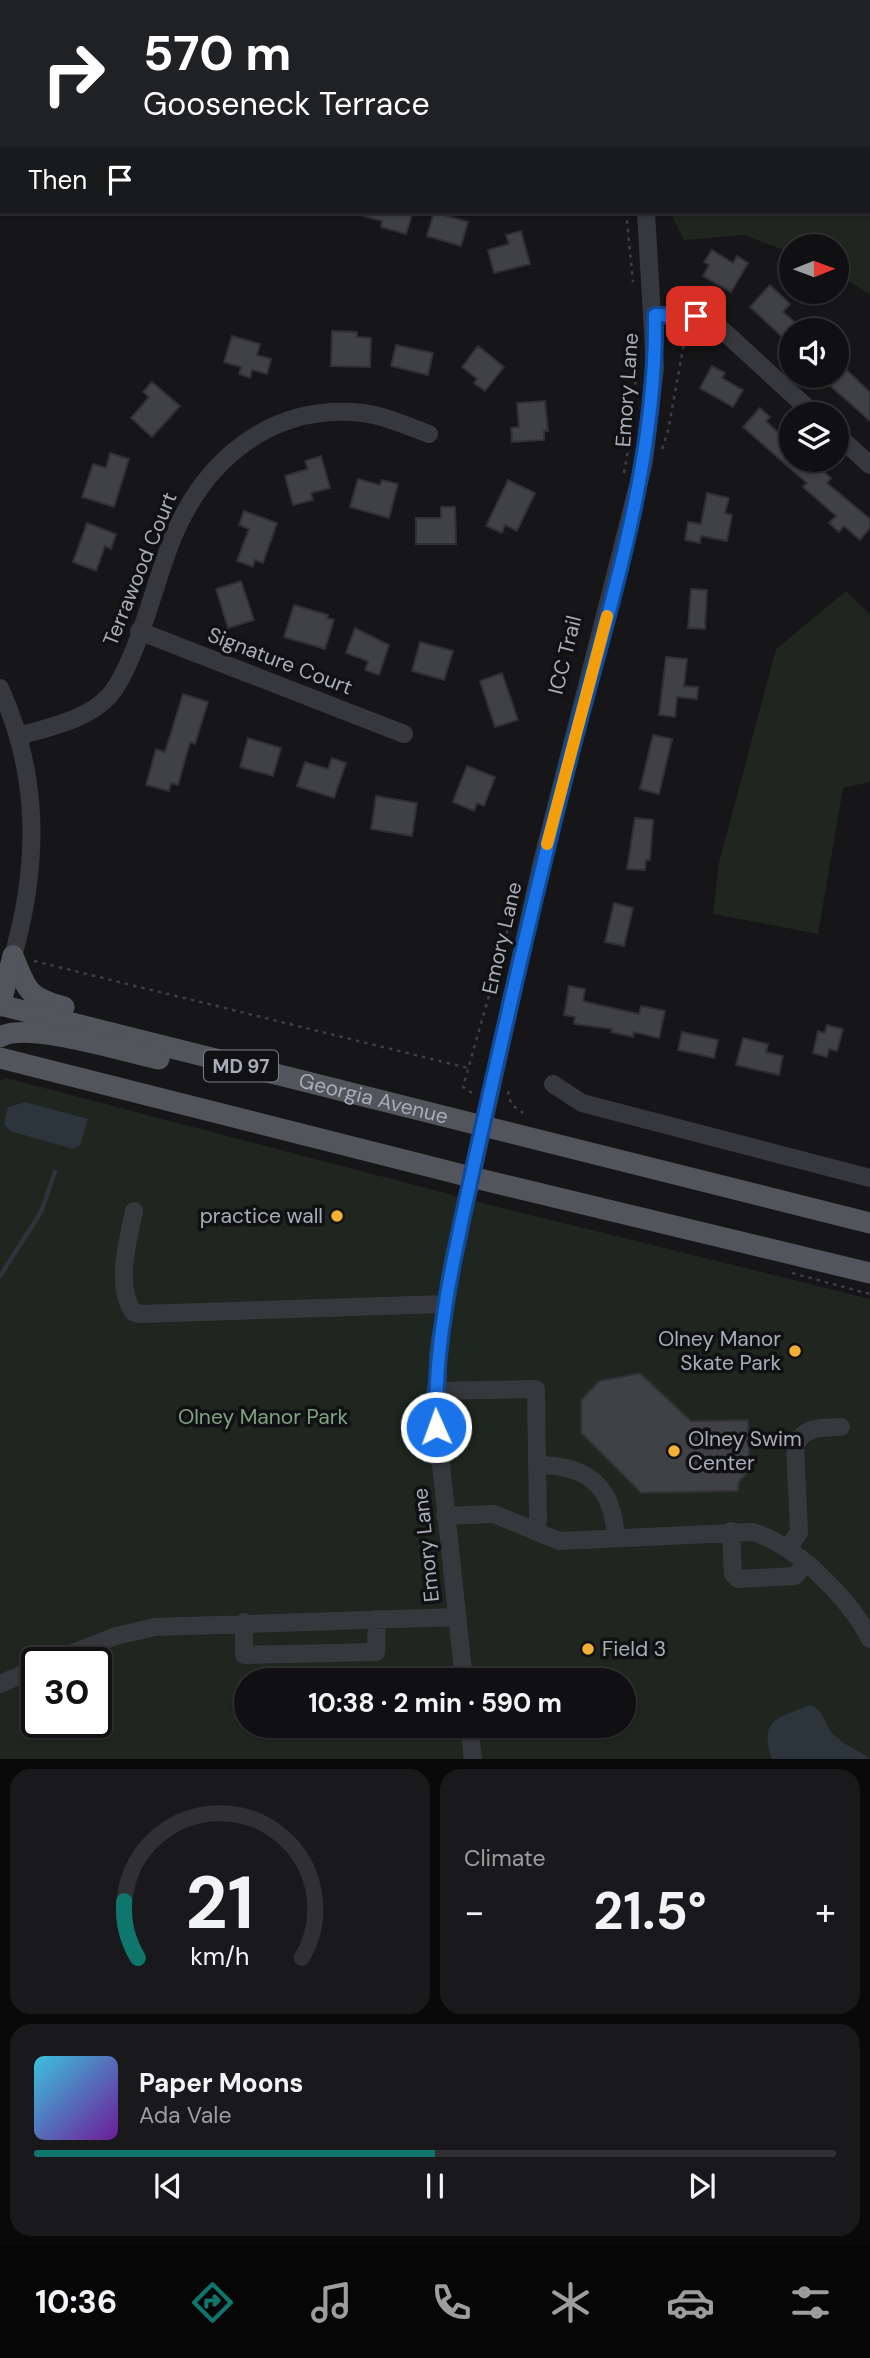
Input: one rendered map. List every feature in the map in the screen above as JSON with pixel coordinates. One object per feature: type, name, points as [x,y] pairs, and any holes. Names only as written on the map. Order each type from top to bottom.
[{"type":"main road","points":[[0,1005],[13,960]]},
{"type":"main road","points":[[13,960],[24,985],[35,998],[74,1009],[130,1038]]},
{"type":"main road","name":"Georgia Avenue","points":[[0,1005],[870,1223]]},
{"type":"main road","points":[[0,1037],[12,1031],[37,1032],[182,1064],[205,1056]]},
{"type":"main road","name":"MD 97","points":[[0,1058],[471,1177],[870,1273]]},
{"type":"street","name":"Emory Lane","points":[[463,1668],[445,1516],[435,1391],[444,1304],[541,866],[644,462],[655,368],[655,315],[646,214]]},
{"type":"street","points":[[655,315],[696,316],[719,327],[801,402]]},
{"type":"street","name":"Terrawood Court","points":[[19,736],[72,719],[93,709],[108,697],[117,684],[173,537],[192,498],[209,473],[242,443],[290,420],[337,412],[391,420],[429,434]]},
{"type":"street","points":[[849,446],[870,465]]},
{"type":"street","name":"Signature Court","points":[[139,631],[404,734]]},
{"type":"street","points":[[0,688],[19,736],[32,806],[33,842],[23,921],[13,960]]},
{"type":"street","points":[[553,1084],[582,1104],[870,1177]]},
{"type":"street","points":[[134,1211],[124,1258],[128,1302],[133,1312],[444,1304]]},
{"type":"street","points":[[435,1391],[536,1389],[538,1520],[534,1531]]},
{"type":"street","points":[[788,1549],[800,1532],[795,1446],[799,1437],[807,1431],[841,1427]]},
{"type":"street","points":[[537,1465],[571,1467],[605,1494],[613,1508],[616,1538]]},
{"type":"street","points":[[445,1516],[494,1514],[559,1541],[730,1531],[769,1537],[788,1549],[838,1594],[870,1639]]},
{"type":"street","points":[[730,1531],[733,1574],[738,1579],[795,1576],[805,1564]]},
{"type":"street","points":[[90,1647],[136,1630],[244,1622],[457,1617]]},
{"type":"street","points":[[244,1622],[244,1654],[376,1652],[377,1619]]},
{"type":"street","points":[[0,1684],[21,1675]]},
{"type":"street","points":[[470,1738],[472,1759]]},
{"type":"path","points":[[626,214],[634,289]]},
{"type":"path","points":[[635,397],[637,339]]},
{"type":"path","points":[[624,474],[631,434]]},
{"type":"path","points":[[472,1093],[463,1087],[520,887]]},
{"type":"path","points":[[13,960],[468,1068]]},
{"type":"path","points":[[510,1100],[523,1113]]},
{"type":"green space","points":[[671,214],[870,214],[870,295],[849,281],[849,234],[779,234],[779,248],[745,235],[684,240]]},
{"type":"green space","points":[[846,591],[870,615],[870,782],[843,788],[818,934],[713,914],[719,863],[776,649]]},
{"type":"green space","name":"Olney Manor Park","points":[[6,1078],[491,1205],[870,1299],[870,1759],[0,1759],[0,1081]]},
{"type":"shaded area","points":[[25,1102],[88,1119],[80,1145],[73,1149],[10,1131],[4,1124],[8,1107]]},
{"type":"shaded area","points":[[810,1705],[820,1712],[834,1735],[870,1759],[772,1759],[768,1746],[769,1728],[780,1718]]},
{"type":"building","points":[[412,214],[406,234],[381,227],[382,221],[360,215]]},
{"type":"building","points":[[433,214],[468,222],[461,246],[427,236]]},
{"type":"building","points":[[521,231],[530,264],[494,273],[488,250],[509,244],[506,235]]},
{"type":"building","points":[[712,250],[733,263],[737,256],[748,263],[731,292],[703,276],[709,265],[704,262]]},
{"type":"building","points":[[770,285],[779,294],[779,304],[790,304],[783,312],[790,318],[779,318],[779,334],[750,307]]},
{"type":"building","points":[[332,331],[357,332],[357,337],[371,338],[370,367],[331,366]]},
{"type":"building","points":[[232,336],[260,344],[257,355],[271,359],[267,374],[252,370],[250,378],[239,374],[241,367],[224,362]]},
{"type":"building","points":[[396,345],[433,353],[428,375],[391,366]]},
{"type":"building","points":[[478,346],[504,367],[485,391],[474,383],[477,379],[462,367]]},
{"type":"building","points":[[712,366],[725,373],[722,378],[743,390],[733,407],[700,388]]},
{"type":"building","points":[[849,372],[870,392],[870,421],[833,388],[849,388]]},
{"type":"building","points":[[152,382],[180,406],[152,437],[131,418],[149,397],[143,392]]},
{"type":"building","points":[[545,401],[548,431],[544,431],[544,440],[512,442],[511,428],[519,427],[517,403]]},
{"type":"building","points":[[760,408],[770,417],[766,421],[779,433],[779,458],[743,427]]},
{"type":"building","points":[[110,453],[129,459],[114,507],[82,497],[93,464],[106,468]]},
{"type":"building","points":[[321,456],[330,488],[311,493],[313,500],[293,505],[285,476],[308,469],[305,461]]},
{"type":"building","points":[[794,472],[825,472],[831,478],[827,483],[870,519],[870,528],[860,540],[844,526],[839,532],[829,523],[836,516],[803,487],[807,483]]},
{"type":"building","points":[[358,479],[380,485],[382,480],[398,484],[389,518],[350,507]]},
{"type":"building","points":[[508,480],[535,493],[517,531],[505,525],[502,533],[486,526]]},
{"type":"building","points":[[707,493],[729,498],[725,513],[732,515],[727,541],[701,536],[700,543],[685,540],[688,522],[701,524]]},
{"type":"building","points":[[441,507],[455,507],[456,544],[416,544],[416,518],[441,518]]},
{"type":"building","points":[[244,511],[277,523],[263,563],[255,560],[253,567],[237,561],[249,529],[239,525]]},
{"type":"building","points":[[87,523],[116,534],[111,549],[105,546],[96,571],[73,562]]},
{"type":"building","points":[[241,581],[254,620],[228,628],[216,589]]},
{"type":"building","points":[[691,589],[707,590],[705,629],[688,628]]},
{"type":"building","points":[[294,605],[328,615],[327,618],[334,620],[325,649],[284,637]]},
{"type":"building","points":[[355,628],[389,645],[379,675],[365,670],[368,661],[346,653]]},
{"type":"building","points":[[420,642],[453,651],[444,680],[412,671]]},
{"type":"building","points":[[666,657],[687,659],[684,686],[698,687],[697,699],[677,697],[675,717],[659,715]]},
{"type":"building","points":[[502,673],[518,720],[495,727],[480,681]]},
{"type":"building","points":[[183,694],[208,702],[195,744],[190,742],[178,785],[171,783],[169,791],[146,785],[156,749],[165,752]]},
{"type":"building","points":[[653,735],[672,739],[659,794],[640,789]]},
{"type":"building","points":[[248,738],[281,748],[273,776],[240,767]]},
{"type":"building","points":[[332,758],[346,763],[334,798],[297,786],[305,762],[328,769]]},
{"type":"building","points":[[467,766],[495,777],[484,806],[477,803],[474,811],[453,802]]},
{"type":"building","points":[[376,796],[417,803],[412,836],[371,829]]},
{"type":"building","points":[[635,818],[653,820],[650,860],[646,860],[645,870],[627,869]]},
{"type":"building","points":[[614,903],[633,908],[624,946],[605,942]]},
{"type":"building","points":[[569,986],[585,989],[583,1001],[639,1014],[641,1006],[665,1011],[659,1038],[634,1032],[633,1037],[611,1032],[612,1029],[574,1024],[575,1017],[564,1015]]},
{"type":"building","points":[[827,1025],[843,1029],[837,1051],[829,1049],[827,1057],[813,1053],[818,1031],[825,1033]]},
{"type":"building","points":[[682,1032],[718,1040],[714,1058],[678,1050]]},
{"type":"building","points":[[743,1038],[768,1044],[766,1052],[783,1056],[779,1075],[736,1065]]},
{"type":"building","name":"Olney Swim Center","points":[[640,1373],[691,1421],[748,1420],[750,1470],[739,1482],[738,1491],[641,1493],[581,1433],[581,1400],[599,1381]]},
{"type":"waterway","points":[[0,1276],[41,1212],[55,1172]]},
{"type":"slow traffic","points":[[547,844],[607,616]]},
{"type":"place","name":"practice wall","points":[[337,1216]]},
{"type":"place","name":"Olney Manor Skate Park","points":[[795,1351]]},
{"type":"place","name":"Olney Swim Center","points":[[674,1451]]},
{"type":"place","name":"Field 3","points":[[588,1649]]},
{"type":"route","points":[[436,1427],[438,1353],[452,1266],[541,866],[606,620],[644,462],[652,414],[655,315],[696,316]]}]
